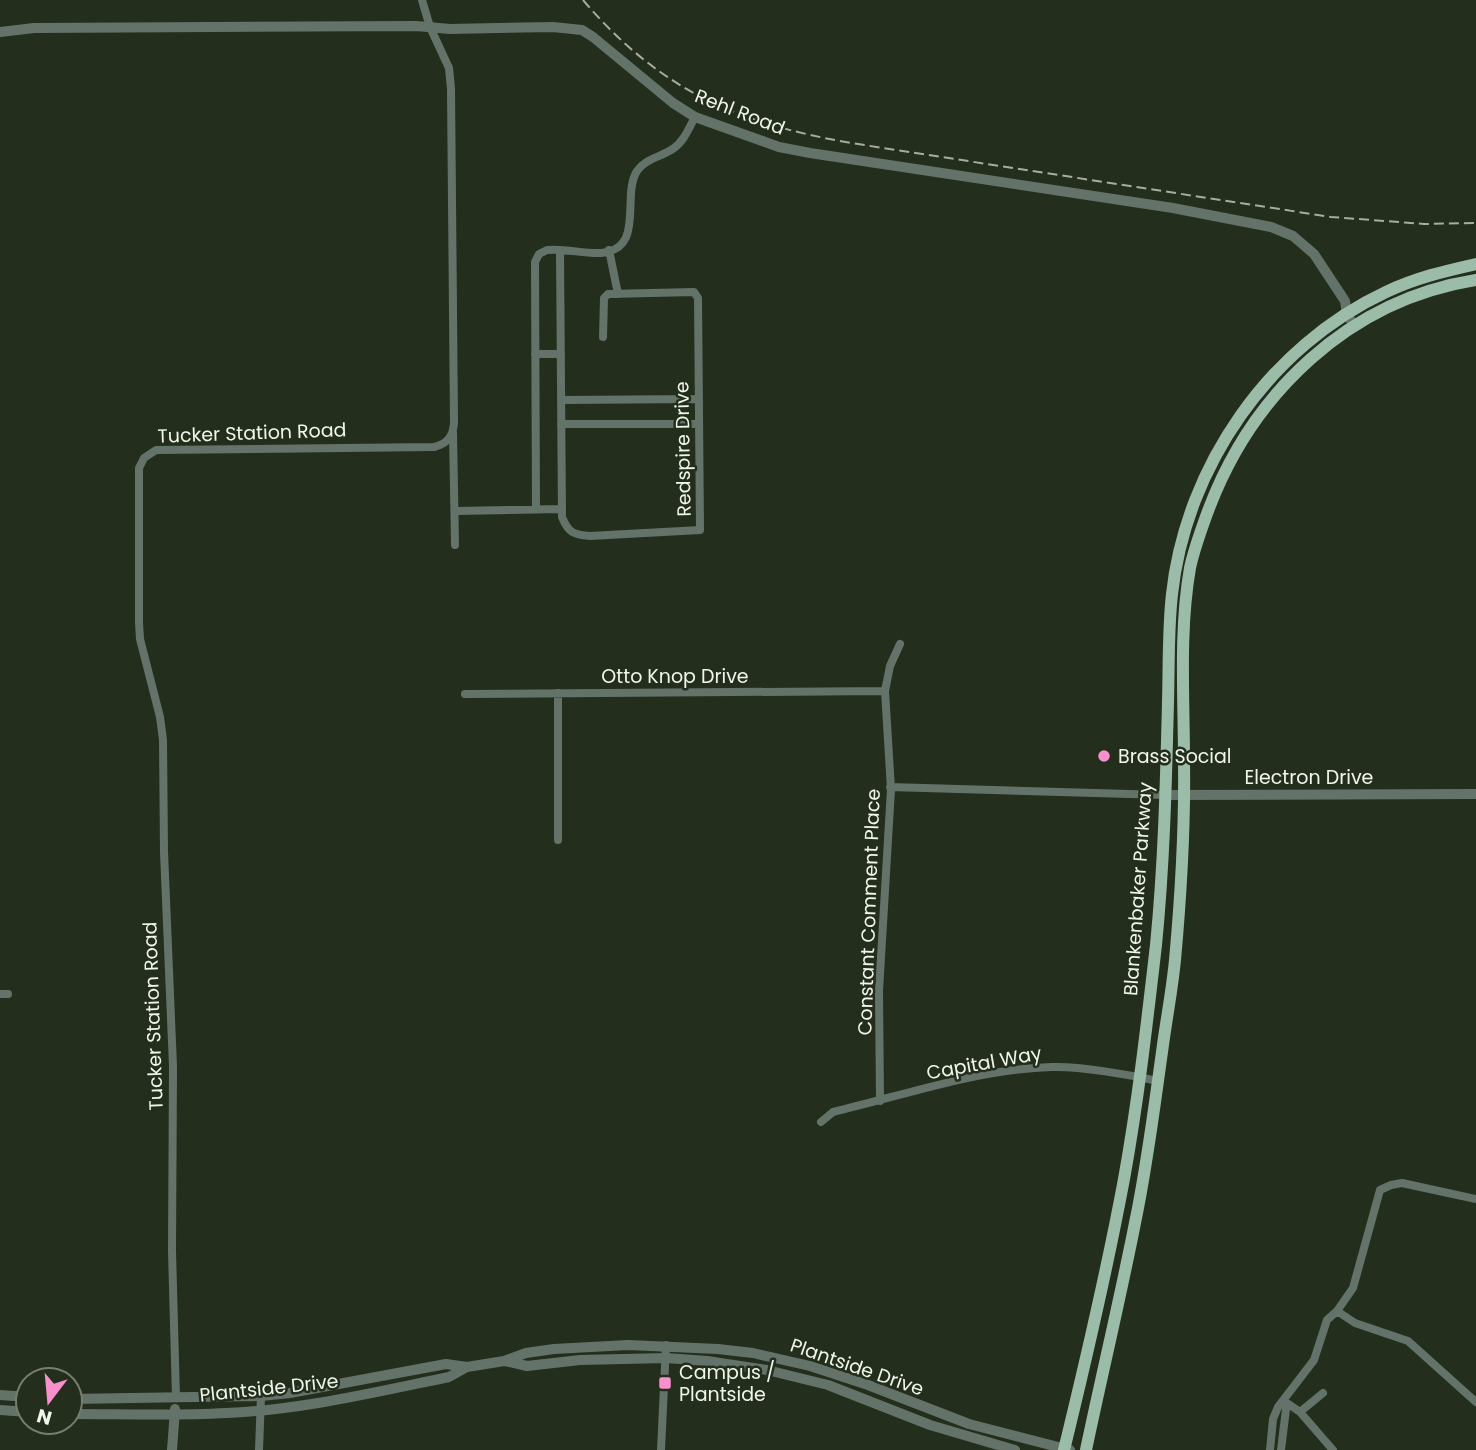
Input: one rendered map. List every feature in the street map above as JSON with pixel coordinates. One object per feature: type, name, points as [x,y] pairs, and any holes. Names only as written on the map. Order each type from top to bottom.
[{"type":"main road","name":"Blankenbaker Parkway","points":[[1066,1450],[1119,1204],[1140,1077],[1156,940],[1165,795],[1172,592],[1187,522],[1206,475],[1244,410],[1288,359],[1347,314],[1385,292],[1476,264]]},
{"type":"main road","name":"Blankenbaker Parkway","points":[[1086,1450],[1135,1223],[1175,961],[1185,795],[1185,612],[1191,564],[1203,526],[1226,468],[1259,414],[1300,367],[1354,326],[1402,300],[1430,290],[1476,280]]},
{"type":"street","points":[[422,0],[430,27],[449,68],[451,89],[455,545]]},
{"type":"street","name":"Rehl Road","points":[[0,32],[60,27],[553,27],[582,30],[673,103],[695,117],[779,146],[1271,226],[1293,236],[1314,254],[1345,301],[1347,314],[1354,326]]},
{"type":"street","points":[[536,509],[535,262],[539,254],[547,250],[603,253],[621,243],[628,234],[635,175],[647,162],[675,148],[695,117]]},
{"type":"street","points":[[455,511],[562,509],[560,250]]},
{"type":"street","points":[[603,337],[604,298],[608,294],[618,294],[609,250]]},
{"type":"street","name":"Redspire Drive","points":[[562,509],[562,517],[568,531],[576,535],[700,530],[698,298],[694,292],[618,294]]},
{"type":"street","points":[[534,354],[561,354]]},
{"type":"street","points":[[561,400],[698,399]]},
{"type":"street","points":[[561,424],[699,424]]},
{"type":"street","name":"Tucker Station Road","points":[[172,1450],[176,1398],[172,1251],[173,1066],[164,852],[163,751],[160,717],[143,653],[139,623],[139,468],[144,458],[156,450],[434,447],[446,442],[453,428]]},
{"type":"street","name":"Constant Comment Place","points":[[880,1101],[879,991],[890,787],[885,691],[887,673],[900,644]]},
{"type":"street","name":"Otto Knop Drive","points":[[465,694],[885,691]]},
{"type":"street","points":[[558,693],[558,839]]},
{"type":"street","name":"Electron Drive","points":[[890,787],[1165,795],[1476,794]]},
{"type":"street","name":"Capital Way","points":[[821,1122],[833,1112],[976,1077],[1035,1068],[1058,1067],[1158,1081]]},
{"type":"street","points":[[1270,1450],[1273,1419],[1278,1407],[1314,1360],[1327,1320],[1353,1288],[1380,1190],[1402,1183],[1476,1199]]},
{"type":"street","points":[[1337,1311],[1355,1323],[1408,1341],[1476,1402]]},
{"type":"street","points":[[662,1450],[666,1345]]},
{"type":"street","name":"Plantside Drive","points":[[84,1399],[261,1396],[446,1364],[467,1367],[554,1349],[666,1345],[718,1349],[776,1358],[836,1374],[969,1424],[1066,1450]]},
{"type":"street","name":"Plantside Drive","points":[[504,1361],[527,1366],[580,1360],[666,1358],[728,1364],[828,1385],[954,1433],[1015,1450]]},
{"type":"street","name":"Plantside Drive","points":[[84,1414],[175,1414],[317,1404],[449,1377],[467,1367]]},
{"type":"street","points":[[369,1378],[372,1392]]},
{"type":"street","points":[[1300,1412],[1323,1393]]},
{"type":"street","points":[[259,1450],[261,1396]]},
{"type":"street","points":[[889,1409],[894,1396]]},
{"type":"street","points":[[1284,1401],[1300,1412],[1333,1450]]},
{"type":"street","points":[[1281,1450],[1286,1409],[1284,1401]]},
{"type":"railway","points":[[583,0],[641,58],[671,80],[736,113],[810,135],[1331,217],[1424,224],[1476,223]]},
{"type":"place","name":"Brass Social","points":[[1104,756]]},
{"type":"place","name":"Campus / Plantside","points":[[665,1383]]}]
